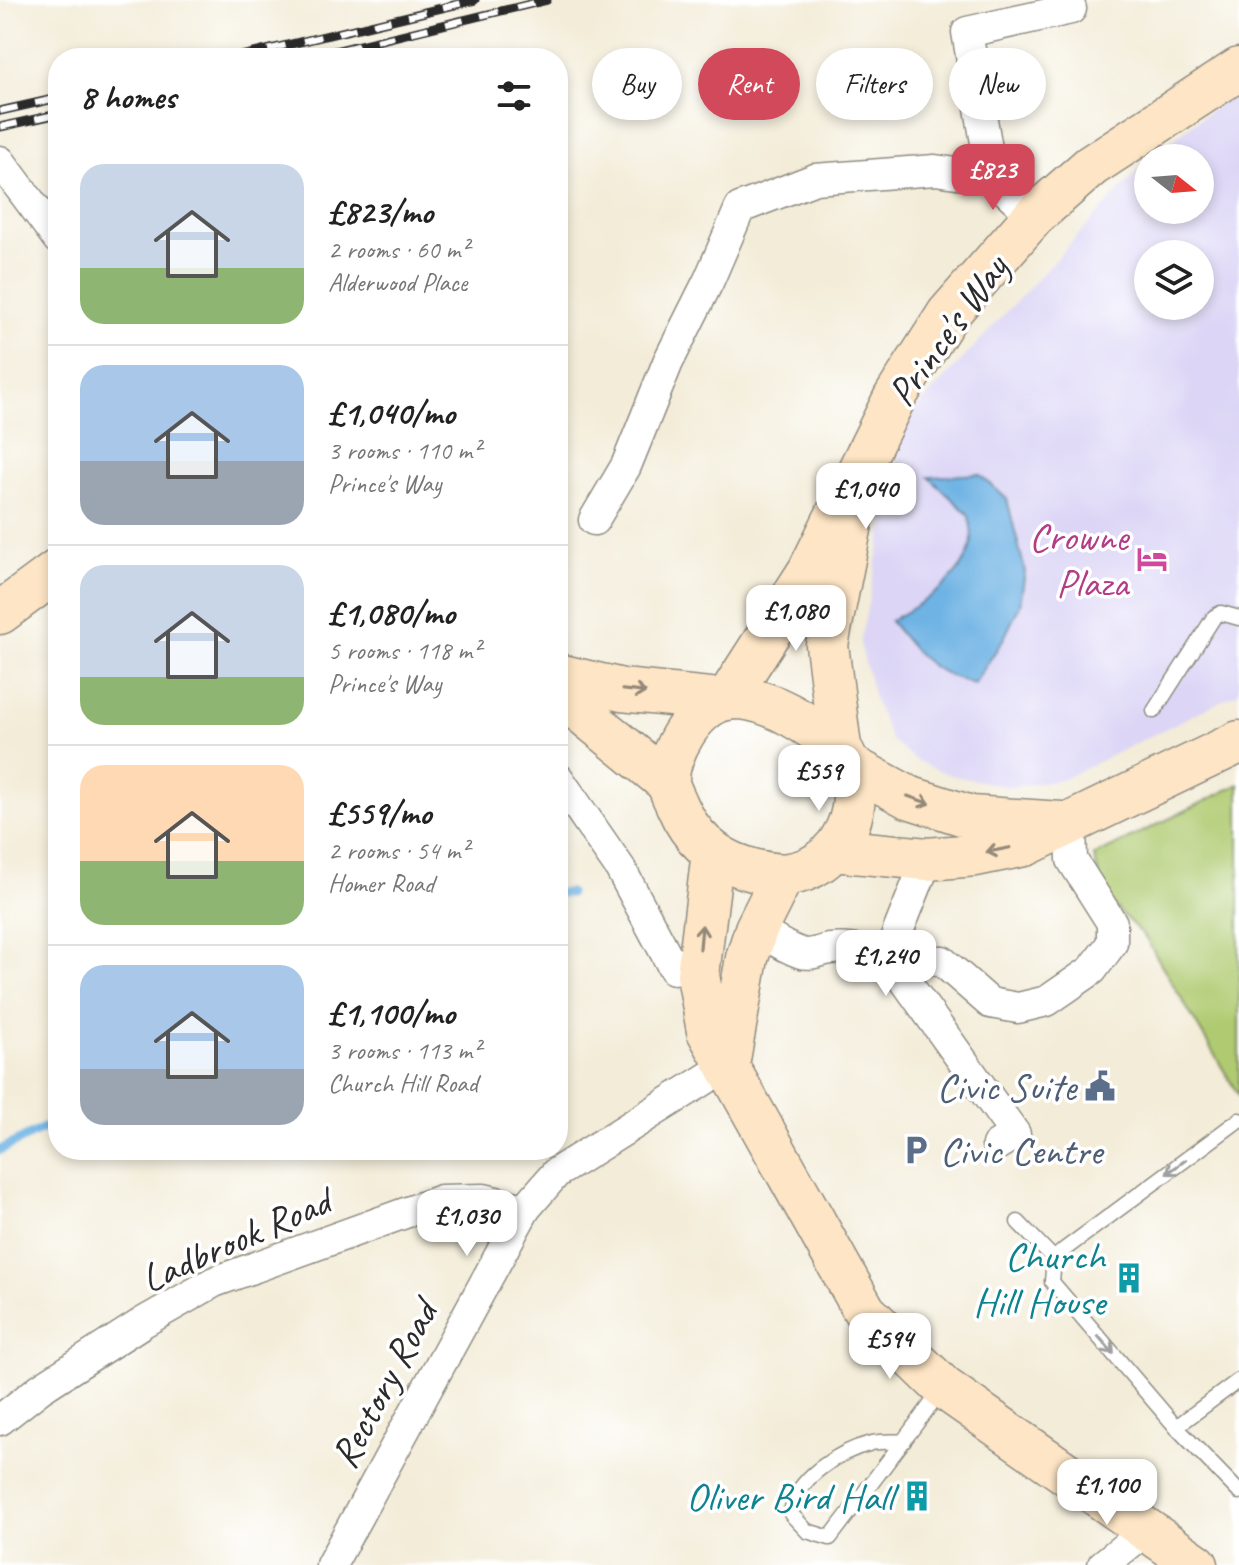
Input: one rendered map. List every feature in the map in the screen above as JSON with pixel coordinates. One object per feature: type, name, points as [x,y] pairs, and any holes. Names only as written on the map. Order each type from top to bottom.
[{"type":"street","points":[[992,178],[967,32],[1071,9]]},
{"type":"street","name":"Prince's Way","points":[[723,700],[809,571],[895,397],[948,314],[1034,216],[1091,166],[1239,69]]},
{"type":"street","points":[[0,161],[48,226]]},
{"type":"street","points":[[594,520],[626,466],[668,362],[709,280],[740,208],[815,179],[935,170],[992,178],[1034,216]]},
{"type":"street","name":"Prince's Way","points":[[844,756],[827,645],[864,461]]},
{"type":"street","points":[[0,613],[48,577]]},
{"type":"street","points":[[568,677],[622,690],[752,700],[774,707],[812,727],[844,756],[908,797],[971,817],[1071,824]]},
{"type":"street","points":[[668,783],[678,741],[701,713],[723,700]]},
{"type":"street","points":[[568,701],[668,783],[684,821],[713,852],[746,868],[783,875],[802,871],[833,850],[850,827],[855,804],[844,756]]},
{"type":"street","points":[[833,850],[927,859],[976,855],[1025,845],[1239,742]]},
{"type":"street","points":[[568,793],[620,868],[674,969]]},
{"type":"street","points":[[896,968],[915,960],[942,961],[990,1003],[1018,1008],[1047,1001],[1092,970],[1112,943],[1112,923],[1072,860],[1071,824]]},
{"type":"street","points":[[713,852],[698,975],[708,1031],[865,1312],[944,1388],[1197,1565]]},
{"type":"street","points":[[896,968],[897,934],[927,859]]},
{"type":"street","points":[[728,1065],[747,958],[756,929],[783,875]]},
{"type":"street","points":[[756,929],[801,953],[853,948],[875,955],[896,968],[1015,1134],[997,1145]]},
{"type":"street","name":"Rectory Road","points":[[331,1565],[525,1209],[556,1173],[728,1065]]},
{"type":"street","name":"Ladbrook Road","points":[[0,1420],[41,1388],[214,1282],[441,1200],[484,1199],[525,1209]]},
{"type":"street","points":[[1103,1565],[1145,1531]]},
{"type":"lane","points":[[1154,711],[1214,617],[1221,613],[1239,618]]},
{"type":"lane","points":[[1239,1120],[1054,1259],[1052,1282],[1176,1427],[1239,1492]]},
{"type":"lane","points":[[1018,1222],[1054,1259]]},
{"type":"lane","points":[[1176,1427],[1239,1380]]},
{"type":"lane","points":[[904,1441],[873,1443],[847,1453],[808,1478],[792,1501],[791,1514],[807,1531],[830,1538],[904,1441],[944,1388]]},
{"type":"shaded area","points":[[1239,89],[1239,692],[1062,780],[1009,787],[950,775],[917,761],[891,740],[875,702],[860,643],[906,420],[1134,175],[1134,224],[1214,224],[1214,144],[1167,144]]},
{"type":"green space","points":[[1239,784],[1239,1096],[1145,937],[1104,896],[1094,856]]},
{"type":"water","points":[[979,474],[1007,499],[1025,571],[1020,605],[1004,638],[974,684],[935,668],[890,621],[927,599],[949,581],[971,546],[969,515],[929,477]]},
{"type":"waterway","points":[[0,1150],[48,1126]]},
{"type":"railway","points":[[275,48],[475,0]]},
{"type":"railway","points":[[348,48],[547,0]]},
{"type":"railway","points":[[0,111],[48,100]]},
{"type":"railway","points":[[0,127],[48,116]]},
{"type":"place","name":"Crowne Plaza","points":[[1152,559]]},
{"type":"place","name":"Civic Suite","points":[[1100,1086]]},
{"type":"place","name":"Civic Centre","points":[[916,1150]]},
{"type":"place","name":"Church Hill House","points":[[1129,1278]]},
{"type":"place","name":"Oliver Bird Hall","points":[[917,1496]]}]
